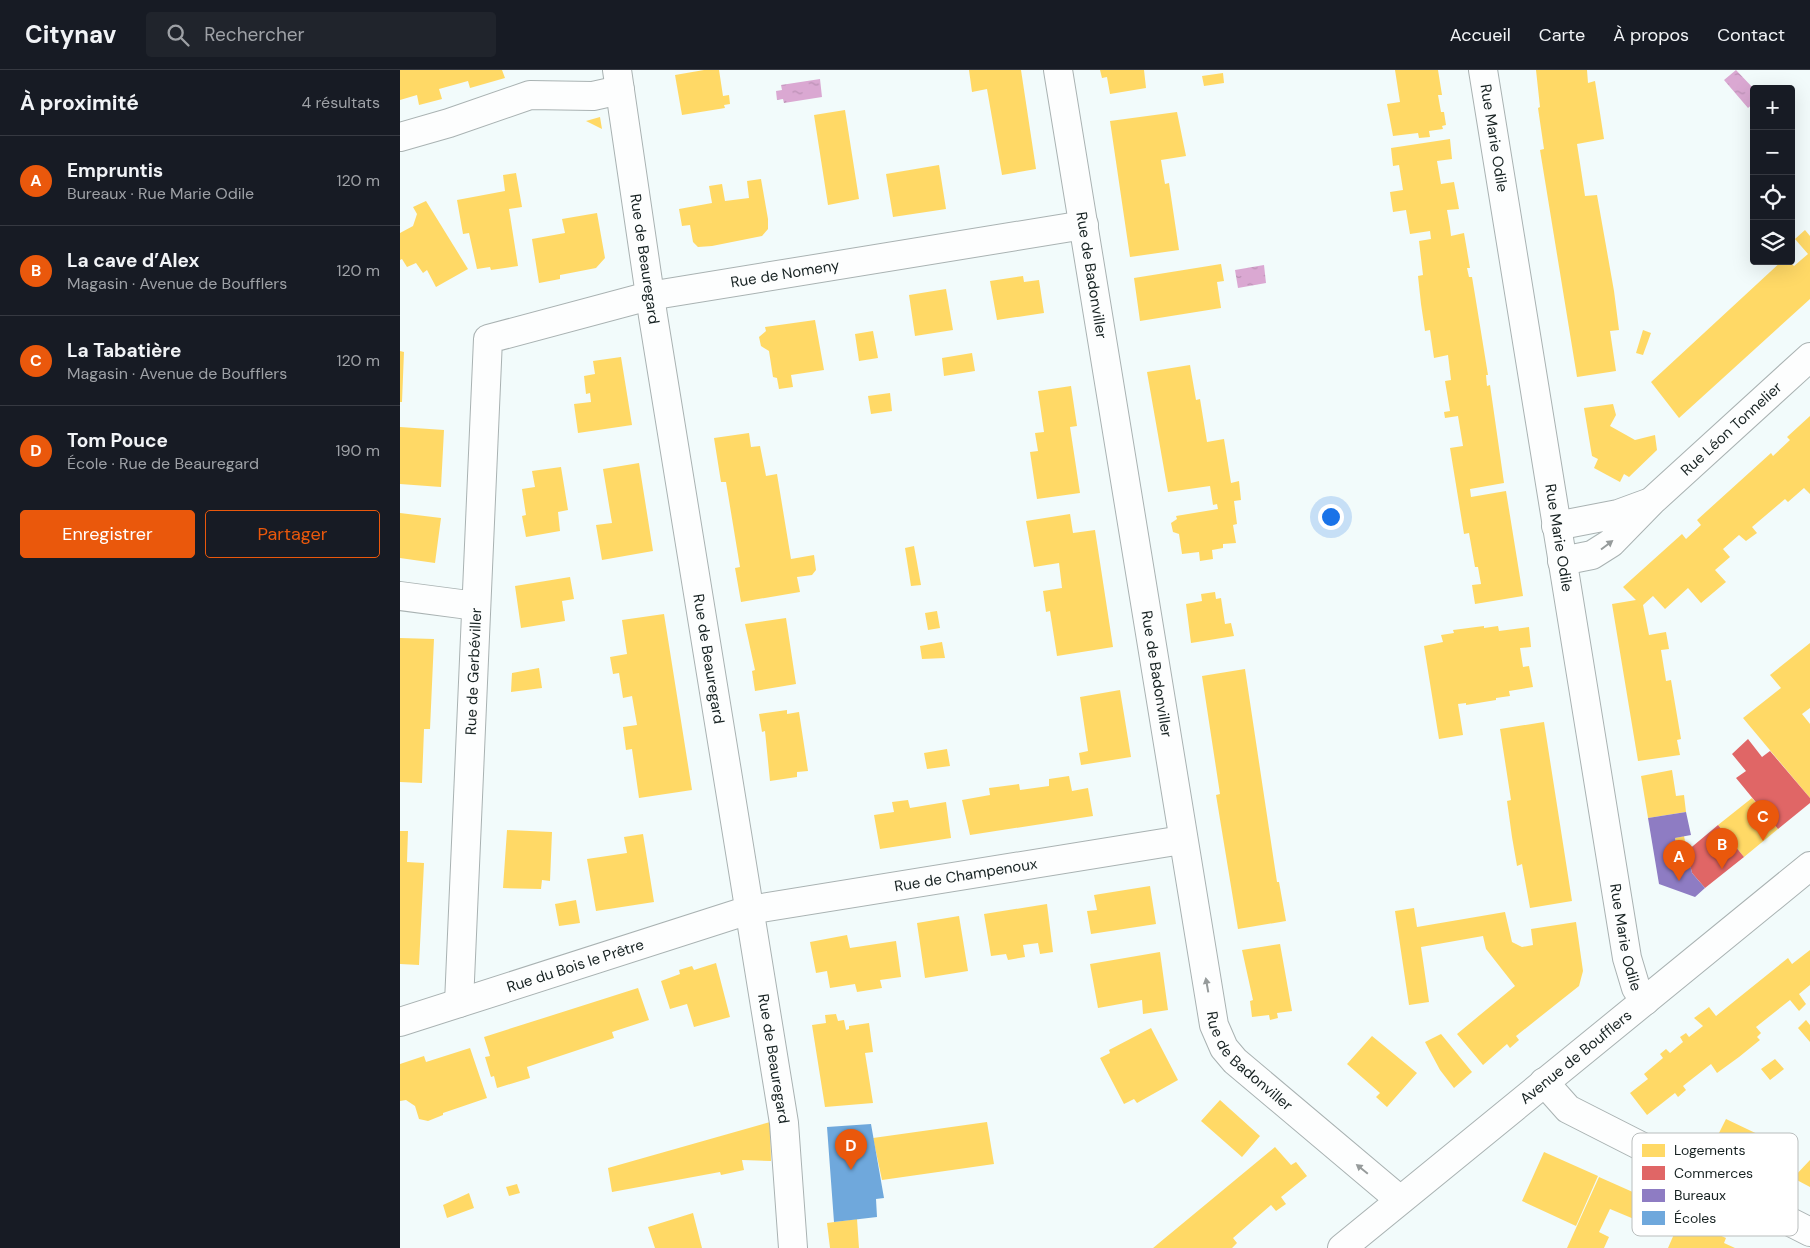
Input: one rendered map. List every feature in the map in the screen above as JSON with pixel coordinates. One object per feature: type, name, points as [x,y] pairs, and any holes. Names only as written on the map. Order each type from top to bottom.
[{"type":"street","name":"Rue de Badonviller","points":[[1058,70],[1182,840],[1214,1025],[1224,1048],[1261,1084],[1400,1200]]},
{"type":"street","name":"Rue Marie Odile","points":[[1482,70],[1627,958],[1636,988],[1645,1001]]},
{"type":"street","points":[[400,137],[449,124],[530,95],[593,96],[619,80]]},
{"type":"street","name":"Rue de Beauregard","points":[[619,80],[649,296],[784,1123],[793,1248]]},
{"type":"street","name":"Rue de Nomeny","points":[[488,338],[649,296],[1084,225]]},
{"type":"street","name":"Rue de Gerbéviller","points":[[459,1003],[488,338]]},
{"type":"street","name":"Rue Léon Tonnelier","points":[[1562,561],[1592,555],[1602,550],[1628,528],[1652,501],[1810,357]]},
{"type":"street","name":"Rue Léon Tonnelier","points":[[1556,526],[1618,514],[1652,501]]},
{"type":"street","points":[[400,596],[476,606]]},
{"type":"street","name":"Rue de Champenoux","points":[[749,910],[1182,840]]},
{"type":"street","name":"Avenue de Boufflers","points":[[1342,1248],[1544,1082],[1807,874]]},
{"type":"street","name":"Rue du Bois le Prêtre","points":[[400,1022],[749,910]]},
{"type":"street","points":[[1544,1082],[1568,1109],[1632,1142]]},
{"type":"street","points":[[1798,1226],[1810,1232]]},
{"type":"water","points":[[1736,70],[1750,85],[1750,106],[1748,108],[1724,80]]},
{"type":"water","points":[[820,79],[822,97],[784,103],[783,99],[777,100],[776,91],[782,90],[781,85]]},
{"type":"water","points":[[1264,265],[1266,283],[1238,288],[1235,270]]},
{"type":"building: Logements","points":[[400,70],[502,70],[505,78],[470,88],[468,81],[439,89],[442,99],[419,105],[417,95],[400,100]]},
{"type":"building: Logements","points":[[704,70],[719,70],[723,96],[729,95],[730,104],[724,105],[725,108],[682,115],[675,75]]},
{"type":"building: Logements","points":[[969,70],[1021,70],[1036,169],[1002,175],[987,89],[972,92]]},
{"type":"building: Logements","points":[[1100,70],[1144,70],[1146,88],[1110,94],[1107,77],[1102,78]]},
{"type":"building: Logements","points":[[1395,70],[1438,70],[1442,95],[1438,95],[1446,125],[1442,126],[1443,129],[1429,131],[1430,137],[1419,138],[1418,133],[1393,136],[1387,104],[1400,102]]},
{"type":"building: Logements","points":[[1536,70],[1587,70],[1588,83],[1595,81],[1604,139],[1577,144],[1585,196],[1597,195],[1614,291],[1619,330],[1610,331],[1616,371],[1577,377],[1540,150],[1544,149],[1538,108],[1540,107]]},
{"type":"building: Logements","points":[[1223,73],[1224,83],[1204,86],[1202,76]]},
{"type":"building: Logements","points":[[845,110],[859,199],[828,205],[814,115]]},
{"type":"building: Logements","points":[[1177,112],[1186,156],[1161,160],[1165,184],[1169,183],[1179,250],[1130,257],[1110,121]]},
{"type":"building: Logements","points":[[600,117],[602,129],[586,121]]},
{"type":"building: Logements","points":[[1450,139],[1452,159],[1437,161],[1441,184],[1454,182],[1459,209],[1447,210],[1451,236],[1464,233],[1470,268],[1467,268],[1469,277],[1472,277],[1488,375],[1486,375],[1487,386],[1490,385],[1504,483],[1470,489],[1471,497],[1506,491],[1523,596],[1475,604],[1472,585],[1481,584],[1478,567],[1475,567],[1469,533],[1464,534],[1450,448],[1463,446],[1458,416],[1445,418],[1444,412],[1450,411],[1445,381],[1451,380],[1448,355],[1434,358],[1430,330],[1425,331],[1421,304],[1418,276],[1423,275],[1419,241],[1431,239],[1430,231],[1410,234],[1406,210],[1393,212],[1390,192],[1403,190],[1399,165],[1393,166],[1391,148]]},
{"type":"building: Logements","points":[[939,165],[946,209],[893,217],[886,174]]},
{"type":"building: Logements","points":[[516,173],[522,207],[509,209],[518,266],[491,270],[490,267],[477,269],[469,233],[463,234],[457,200],[505,191],[503,175]]},
{"type":"building: Logements","points":[[761,179],[768,219],[768,229],[762,236],[712,246],[698,247],[693,242],[690,225],[682,226],[679,209],[712,203],[709,186],[722,184],[725,201],[749,198],[747,181]]},
{"type":"building: Logements","points":[[426,201],[468,269],[436,287],[427,270],[423,273],[416,263],[407,267],[402,259],[400,260],[400,233],[413,226],[417,214],[413,207]]},
{"type":"building: Logements","points":[[597,213],[605,258],[596,268],[560,275],[560,279],[539,283],[532,239],[565,233],[562,219]]},
{"type":"building: Logements","points":[[1805,230],[1810,236],[1810,299],[1679,418],[1651,382],[1778,265],[1794,266],[1808,254],[1795,239]]},
{"type":"building: Logements","points":[[1221,264],[1224,281],[1217,282],[1221,308],[1140,321],[1134,278]]},
{"type":"building: Logements","points":[[1023,276],[1024,282],[1039,280],[1044,313],[997,320],[990,281]]},
{"type":"building: Logements","points":[[946,289],[953,330],[915,336],[909,295]]},
{"type":"building: Logements","points":[[815,320],[824,370],[791,375],[793,387],[779,389],[777,378],[773,377],[769,351],[761,346],[759,337],[766,331],[765,327]]},
{"type":"building: Logements","points":[[1643,330],[1651,333],[1643,355],[1636,353]]},
{"type":"building: Logements","points":[[873,331],[878,358],[859,361],[855,334]]},
{"type":"building: Logements","points":[[400,351],[404,352],[402,402],[400,402]]},
{"type":"building: Logements","points":[[972,353],[975,371],[944,376],[942,358]]},
{"type":"building: Logements","points":[[621,357],[632,425],[578,433],[574,404],[591,402],[590,393],[586,394],[584,376],[595,374],[593,361]]},
{"type":"building: Logements","points":[[1190,365],[1196,400],[1200,399],[1207,442],[1224,439],[1231,483],[1239,481],[1241,500],[1234,501],[1237,524],[1233,525],[1236,543],[1223,544],[1223,548],[1212,550],[1213,559],[1200,561],[1199,552],[1182,554],[1179,534],[1173,532],[1171,523],[1177,519],[1176,516],[1218,509],[1217,504],[1213,505],[1210,486],[1168,492],[1147,372]]},
{"type":"building: Logements","points":[[1071,386],[1077,426],[1070,427],[1080,493],[1037,499],[1030,452],[1038,451],[1035,433],[1044,432],[1038,391]]},
{"type":"building: Logements","points":[[890,393],[892,411],[871,414],[868,396]]},
{"type":"building: Logements","points":[[1613,404],[1616,415],[1610,426],[1635,440],[1655,435],[1657,450],[1629,477],[1624,474],[1620,482],[1594,468],[1598,459],[1592,456],[1584,408]]},
{"type":"building: Logements","points":[[1810,416],[1810,494],[1804,488],[1788,502],[1785,499],[1752,527],[1757,533],[1746,541],[1739,535],[1723,549],[1730,557],[1715,570],[1726,582],[1701,603],[1688,588],[1665,609],[1653,596],[1643,605],[1649,635],[1666,632],[1669,649],[1661,650],[1666,681],[1671,680],[1681,739],[1677,740],[1680,755],[1638,761],[1612,604],[1636,600],[1623,587],[1682,534],[1686,539],[1701,525],[1697,520],[1771,453],[1773,456],[1790,440],[1787,437]]},
{"type":"building: Logements","points":[[400,427],[444,430],[441,487],[400,484]]},
{"type":"building: Logements","points":[[749,433],[751,447],[760,446],[766,476],[777,474],[791,559],[814,555],[816,570],[812,575],[797,577],[800,592],[741,602],[735,568],[740,567],[726,482],[721,482],[714,438]]},
{"type":"building: Logements","points":[[639,463],[653,551],[602,560],[596,525],[612,523],[603,469]]},
{"type":"building: Logements","points":[[561,467],[568,510],[558,512],[560,531],[526,537],[522,516],[526,515],[522,489],[535,487],[532,471]]},
{"type":"building: Logements","points":[[400,513],[441,518],[435,563],[400,558]]},
{"type":"building: Logements","points":[[1070,514],[1073,533],[1095,530],[1113,647],[1057,656],[1050,611],[1046,612],[1043,591],[1062,588],[1059,563],[1034,567],[1026,521]]},
{"type":"building: Logements","points":[[914,546],[921,585],[911,586],[905,548]]},
{"type":"building: Logements","points":[[570,577],[574,599],[562,601],[565,621],[521,628],[515,586]]},
{"type":"building: Logements","points":[[1215,592],[1216,599],[1221,598],[1225,624],[1231,623],[1234,636],[1191,643],[1186,604],[1202,601],[1201,594]]},
{"type":"building: Logements","points":[[937,611],[940,628],[928,630],[925,613]]},
{"type":"building: Logements","points":[[664,614],[692,790],[639,798],[632,749],[626,750],[623,727],[637,725],[632,696],[623,698],[619,673],[613,674],[610,657],[627,654],[622,620]]},
{"type":"building: Logements","points":[[786,618],[796,684],[755,691],[752,671],[755,670],[745,624]]},
{"type":"building: Logements","points":[[1484,626],[1484,628],[1498,626],[1499,631],[1529,627],[1531,647],[1520,648],[1523,667],[1529,666],[1533,687],[1509,691],[1510,696],[1496,698],[1496,700],[1466,705],[1466,703],[1458,704],[1463,735],[1439,739],[1424,646],[1443,642],[1441,635],[1454,633],[1453,630]]},
{"type":"building: Logements","points":[[400,638],[434,639],[430,729],[424,729],[422,783],[400,782]]},
{"type":"building: Logements","points":[[942,642],[945,658],[922,659],[920,646]]},
{"type":"building: Logements","points":[[1810,643],[1810,708],[1802,714],[1810,724],[1810,798],[1743,718],[1781,688],[1770,675]]},
{"type":"building: Logements","points":[[539,668],[542,688],[511,692],[512,673]]},
{"type":"building: Logements","points":[[1245,669],[1277,882],[1279,882],[1286,921],[1238,929],[1216,795],[1220,794],[1202,676]]},
{"type":"building: Logements","points":[[1120,690],[1131,757],[1081,765],[1079,753],[1088,751],[1080,697]]},
{"type":"building: Logements","points":[[787,710],[787,714],[799,712],[808,771],[797,772],[797,777],[770,781],[765,731],[762,732],[759,714]]},
{"type":"building: Logements","points":[[1544,722],[1572,901],[1530,908],[1522,864],[1517,866],[1512,837],[1507,801],[1511,800],[1500,729]]},
{"type":"building: Logements","points":[[947,749],[950,766],[927,769],[924,753]]},
{"type":"building: Logements","points":[[1672,770],[1676,796],[1684,795],[1686,812],[1648,818],[1641,776]]},
{"type":"building: Logements","points":[[1069,776],[1072,791],[1088,788],[1093,816],[970,835],[962,800],[990,795],[989,788],[1019,784],[1020,790],[1049,786],[1049,779]]},
{"type":"building: Logements","points":[[1752,798],[1778,829],[1744,857],[1718,825]]},
{"type":"building: Logements","points":[[908,800],[910,808],[946,802],[951,838],[880,849],[874,815],[894,812],[892,802]]},
{"type":"building: Logements","points":[[507,830],[552,832],[550,881],[542,880],[541,889],[503,888]]},
{"type":"building: Logements","points":[[400,831],[408,831],[407,862],[424,863],[419,965],[400,964]]},
{"type":"building: Logements","points":[[643,834],[654,902],[596,911],[587,859],[627,853],[624,837]]},
{"type":"building: Logements","points":[[1684,836],[1687,851],[1679,858],[1675,838]]},
{"type":"building: Logements","points":[[1150,886],[1156,924],[1091,934],[1087,911],[1097,910],[1094,895]]},
{"type":"building: Logements","points":[[576,900],[580,923],[559,926],[555,904]]},
{"type":"building: Logements","points":[[1047,904],[1053,952],[1040,954],[1038,943],[1023,945],[1025,957],[1008,960],[1006,954],[991,956],[984,914]]},
{"type":"building: Logements","points":[[1414,908],[1417,927],[1505,912],[1512,942],[1522,947],[1533,945],[1531,929],[1576,922],[1583,971],[1579,986],[1516,1036],[1519,1040],[1510,1048],[1507,1044],[1483,1065],[1457,1034],[1515,986],[1486,949],[1483,936],[1421,947],[1429,1002],[1409,1005],[1395,911]]},
{"type":"building: Logements","points":[[959,916],[968,971],[925,978],[917,923]]},
{"type":"building: Logements","points":[[847,935],[850,948],[896,941],[901,977],[880,980],[882,988],[857,992],[855,984],[830,988],[827,971],[816,973],[810,942]]},
{"type":"building: Logements","points":[[1280,944],[1292,1011],[1277,1013],[1278,1018],[1270,1020],[1269,1015],[1252,1017],[1250,1001],[1253,1000],[1242,950]]},
{"type":"building: Logements","points":[[1810,950],[1810,985],[1799,994],[1806,1004],[1799,1011],[1790,1000],[1756,1027],[1761,1033],[1757,1037],[1760,1040],[1739,1057],[1717,1073],[1711,1064],[1683,1086],[1686,1090],[1678,1097],[1675,1093],[1647,1115],[1630,1093],[1648,1079],[1644,1074],[1663,1058],[1660,1054],[1666,1049],[1670,1053],[1683,1042],[1680,1037],[1686,1033],[1689,1037],[1703,1026],[1694,1018],[1709,1007],[1716,1016],[1788,958],[1792,964]]},
{"type":"building: Logements","points":[[1160,952],[1168,1010],[1143,1014],[1142,1000],[1098,1008],[1090,964]]},
{"type":"building: Logements","points":[[716,963],[730,1017],[694,1027],[687,1004],[670,1009],[661,981],[680,974],[679,970],[692,966],[694,970]]},
{"type":"building: Logements","points":[[638,988],[649,1020],[612,1032],[614,1038],[527,1067],[530,1078],[497,1088],[494,1076],[491,1077],[485,1057],[490,1056],[484,1037]]},
{"type":"building: Logements","points":[[836,1014],[838,1021],[844,1020],[846,1030],[849,1029],[849,1026],[869,1023],[873,1052],[865,1053],[873,1103],[825,1107],[812,1025],[826,1023],[825,1015]]},
{"type":"building: Logements","points":[[1806,1020],[1810,1025],[1810,1042],[1798,1028]]},
{"type":"building: Logements","points":[[1151,1028],[1178,1080],[1137,1103],[1134,1099],[1124,1104],[1100,1058],[1110,1053],[1109,1050]]},
{"type":"building: Logements","points":[[1441,1034],[1472,1072],[1454,1088],[1440,1070],[1425,1042]]},
{"type":"building: Logements","points":[[1372,1036],[1417,1073],[1387,1107],[1376,1097],[1380,1093],[1347,1064]]},
{"type":"building: Logements","points":[[470,1048],[487,1098],[443,1113],[443,1115],[428,1121],[419,1119],[415,1106],[406,1100],[400,1101],[400,1064],[424,1056],[426,1062]]},
{"type":"building: Logements","points":[[1775,1059],[1784,1069],[1770,1080],[1761,1069]]},
{"type":"building: Logements","points":[[1220,1100],[1260,1136],[1242,1157],[1201,1121]]},
{"type":"building: Logements","points":[[1726,1119],[1755,1133],[1719,1133]]},
{"type":"building: Logements","points":[[770,1122],[771,1161],[742,1160],[744,1170],[721,1175],[720,1172],[612,1192],[608,1168]]},
{"type":"building: Logements","points":[[987,1122],[994,1164],[882,1180],[873,1138]]},
{"type":"building: Logements","points":[[1275,1147],[1291,1165],[1296,1162],[1307,1176],[1281,1197],[1286,1204],[1276,1211],[1271,1205],[1233,1238],[1237,1243],[1232,1248],[1153,1248]]},
{"type":"building: Logements","points":[[1544,1152],[1598,1176],[1576,1226],[1522,1201]]},
{"type":"building: Logements","points":[[1810,1160],[1810,1187],[1798,1181],[1798,1173]]},
{"type":"building: Logements","points":[[1599,1177],[1632,1192],[1632,1218],[1610,1209],[1599,1232],[1609,1237],[1604,1248],[1567,1248]]},
{"type":"building: Logements","points":[[517,1184],[520,1193],[509,1196],[506,1187]]},
{"type":"building: Logements","points":[[469,1193],[474,1208],[447,1218],[443,1205]]},
{"type":"building: Logements","points":[[693,1213],[702,1248],[655,1248],[648,1227]]},
{"type":"building: Logements","points":[[857,1219],[859,1248],[830,1248],[827,1223]]},
{"type":"building: Logements","points":[[1673,1236],[1722,1236],[1726,1238],[1724,1243],[1735,1248],[1668,1248]]},
{"type":"building: Commerces","points":[[1748,739],[1762,757],[1770,751],[1810,798],[1810,803],[1778,829],[1736,778],[1746,771],[1732,754]]},
{"type":"building: Commerces","points":[[1718,825],[1744,857],[1705,888],[1692,873],[1687,851]]},
{"type":"building: Bureaux","points":[[1686,812],[1691,835],[1675,838],[1679,858],[1687,851],[1692,873],[1705,888],[1695,897],[1659,884],[1648,818]]},
{"type":"building: Écoles","points":[[871,1124],[884,1198],[876,1199],[877,1217],[834,1222],[827,1127]]},
{"type":"place","name":"La Tabatière","points":[[1763,841]]},
{"type":"place","name":"La cave d’Alex","points":[[1722,869]]},
{"type":"place","name":"Empruntis","points":[[1679,881]]},
{"type":"place","name":"Tom Pouce","points":[[851,1170]]}]
